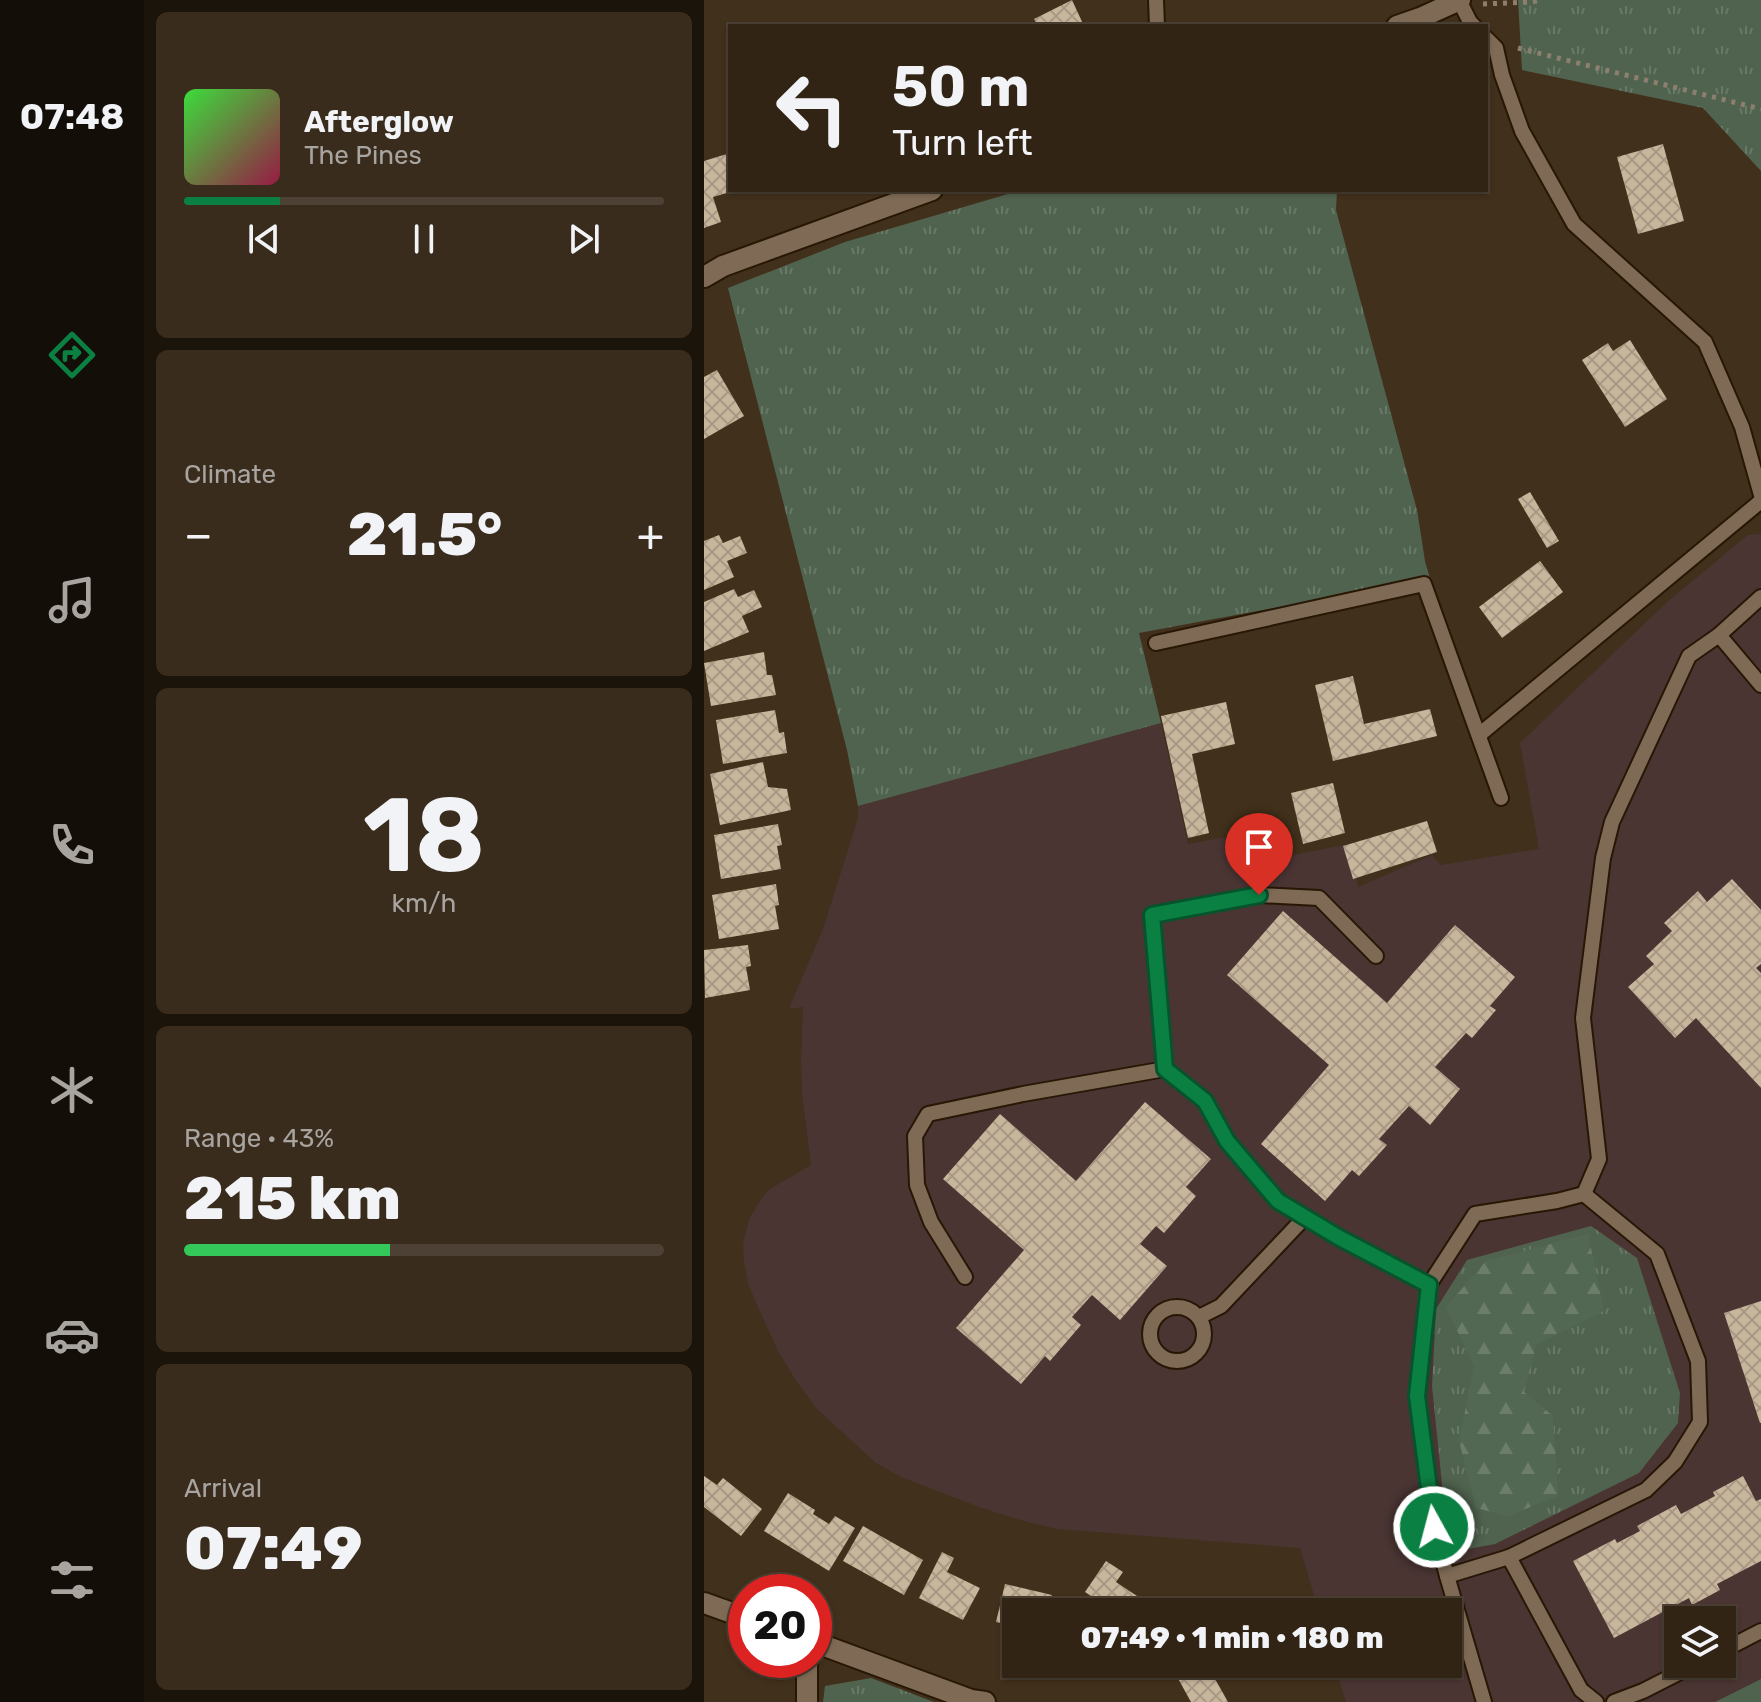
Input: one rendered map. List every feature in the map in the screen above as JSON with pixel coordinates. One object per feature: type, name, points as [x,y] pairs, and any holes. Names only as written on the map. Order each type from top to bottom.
[{"type":"street","points":[[1403,24],[1459,0]]},
{"type":"street","points":[[704,277],[723,266],[926,192]]},
{"type":"street","points":[[704,1603],[728,1612]]},
{"type":"street","points":[[832,1649],[971,1700],[985,1702]]},
{"type":"street","points":[[807,1678],[807,1702]]},
{"type":"lane","points":[[1156,0],[1157,24]]},
{"type":"lane","points":[[1459,0],[1472,24]]},
{"type":"lane","points":[[1479,735],[1761,498],[1742,427],[1705,342],[1574,224],[1522,131],[1496,48],[1488,40]]},
{"type":"lane","points":[[1156,643],[1424,584],[1501,798]]},
{"type":"lane","points":[[1584,1194],[1599,1159],[1583,1018],[1603,858],[1612,822],[1689,656],[1719,635],[1761,597]]},
{"type":"lane","points":[[1719,635],[1761,685]]},
{"type":"lane","points":[[1376,956],[1319,898],[1259,895],[1152,915],[1165,1069],[1205,1101],[1227,1141],[1278,1201],[1429,1285]]},
{"type":"lane","points":[[965,1277],[931,1222],[917,1185],[915,1136],[928,1114],[1165,1069]]},
{"type":"lane","points":[[1484,1702],[1434,1527],[1417,1396],[1429,1285],[1475,1214],[1584,1194]]},
{"type":"lane","points":[[1447,1576],[1509,1557],[1646,1490],[1675,1462],[1700,1422],[1698,1361],[1657,1254],[1584,1194]]},
{"type":"lane","points":[[1199,1317],[1221,1306],[1305,1217]]},
{"type":"lane","points":[[1509,1557],[1581,1690],[1596,1702]]},
{"type":"lane","points":[[1736,1644],[1761,1631]]},
{"type":"lane","points":[[1614,1702],[1669,1678]]},
{"type":"path","points":[[1459,0],[1465,4],[1541,0]]},
{"type":"path","points":[[1517,48],[1761,109]]},
{"type":"shaded area","points":[[1761,534],[1761,1679],[1715,1702],[1346,1702],[1338,1678],[1462,1678],[1462,1598],[1315,1598],[1300,1548],[1058,1529],[1027,1522],[901,1477],[876,1463],[817,1409],[779,1353],[757,1305],[749,1286],[743,1243],[750,1217],[764,1195],[811,1165],[802,1095],[803,1007],[790,1009],[790,1006],[823,929],[858,818],[858,806],[1161,723],[1188,844],[1225,837],[1232,867],[1349,844],[1358,887],[1432,855],[1441,865],[1539,849],[1520,743],[1667,602],[1748,535]]},
{"type":"green space","points":[[1518,0],[1761,0],[1761,171],[1703,108],[1522,70]]},
{"type":"green space","points":[[1014,192],[1337,192],[1336,210],[1417,510],[1430,579],[1139,633],[1161,723],[858,806],[847,750],[728,288],[845,242]]},
{"type":"green space","points":[[1591,1226],[1637,1258],[1680,1393],[1678,1423],[1639,1473],[1495,1544],[1468,1549],[1447,1533],[1432,1386],[1436,1309],[1467,1260]]},
{"type":"green space","points":[[1588,1234],[1604,1311],[1536,1345],[1524,1392],[1553,1416],[1558,1496],[1508,1516],[1476,1508],[1459,1441],[1474,1366],[1446,1307],[1486,1261]]},
{"type":"green space","points":[[871,1678],[934,1702],[823,1702],[825,1686]]},
{"type":"green space","points":[[1761,1679],[1761,1702],[1715,1702]]},
{"type":"building","points":[[1072,0],[1083,24],[1037,24],[1034,19]]},
{"type":"building","points":[[1663,144],[1684,221],[1638,234],[1617,157]]},
{"type":"building","points":[[728,154],[730,192],[713,197],[721,222],[704,228],[704,161]]},
{"type":"building","points":[[1630,340],[1667,399],[1625,427],[1582,360],[1608,343],[1613,351]]},
{"type":"building","points":[[717,370],[744,416],[704,439],[704,377]]},
{"type":"building","points":[[1530,492],[1559,541],[1547,548],[1518,499]]},
{"type":"building","points":[[719,535],[723,543],[740,536],[747,553],[727,561],[734,577],[704,590],[704,541]]},
{"type":"building","points":[[1540,561],[1563,592],[1502,638],[1479,607]]},
{"type":"building","points":[[734,589],[738,597],[754,590],[762,607],[742,616],[749,632],[704,651],[704,602]]},
{"type":"building","points":[[764,652],[767,675],[772,675],[776,695],[711,706],[704,663]]},
{"type":"building","points":[[1353,676],[1364,724],[1430,709],[1437,736],[1333,761],[1315,685]]},
{"type":"building","points":[[1226,702],[1235,744],[1192,754],[1209,833],[1188,838],[1161,716]]},
{"type":"building","points":[[775,710],[779,733],[784,732],[787,753],[723,764],[716,720]]},
{"type":"building","points":[[763,762],[768,787],[787,789],[791,810],[720,825],[710,774]]},
{"type":"building","points":[[1333,783],[1345,833],[1303,844],[1291,793]]},
{"type":"building","points":[[1427,821],[1437,852],[1353,879],[1343,846]]},
{"type":"building","points":[[778,824],[782,845],[777,846],[781,869],[721,879],[714,835]]},
{"type":"building","points":[[1732,879],[1761,910],[1761,964],[1756,968],[1761,973],[1761,1088],[1696,1018],[1675,1038],[1628,987],[1654,964],[1646,956],[1672,931],[1664,923],[1698,891],[1707,902]]},
{"type":"building","points":[[776,884],[779,905],[775,906],[779,929],[719,939],[712,895]]},
{"type":"building","points":[[1283,911],[1387,1003],[1455,925],[1515,977],[1490,1006],[1496,1010],[1472,1038],[1466,1033],[1435,1067],[1460,1089],[1430,1125],[1409,1106],[1379,1139],[1387,1145],[1359,1176],[1352,1170],[1325,1201],[1261,1144],[1329,1065],[1227,975]]},
{"type":"building","points":[[748,945],[751,966],[746,967],[750,990],[705,998],[704,950]]},
{"type":"building","points":[[1145,1102],[1211,1159],[1186,1187],[1196,1196],[1164,1233],[1156,1226],[1140,1244],[1167,1266],[1120,1320],[1092,1295],[1072,1317],[1081,1325],[1050,1361],[1045,1356],[1021,1384],[956,1328],[1024,1250],[943,1179],[1000,1114],[1076,1181]]},
{"type":"building","points":[[1761,1301],[1761,1423],[1760,1423],[1724,1313]]},
{"type":"building","points":[[704,1476],[717,1485],[723,1478],[762,1509],[741,1536],[704,1507]]},
{"type":"building","points":[[1743,1476],[1756,1501],[1761,1499],[1761,1561],[1717,1584],[1720,1590],[1692,1605],[1689,1598],[1674,1606],[1664,1606],[1664,1611],[1614,1638],[1573,1561],[1615,1539],[1617,1543],[1640,1531],[1637,1526],[1676,1505],[1681,1514],[1715,1496],[1713,1492]]},
{"type":"building","points":[[788,1493],[815,1510],[813,1514],[829,1524],[835,1516],[855,1528],[829,1571],[764,1531]]},
{"type":"building","points":[[863,1526],[923,1560],[904,1595],[843,1561]]},
{"type":"building","points":[[942,1552],[954,1558],[947,1572],[980,1588],[963,1620],[919,1598]]},
{"type":"building","points":[[1106,1561],[1123,1572],[1116,1582],[1140,1598],[1094,1598],[1085,1592]]},
{"type":"building","points":[[1005,1584],[1052,1595],[1051,1598],[1002,1598],[1002,1624],[996,1622]]},
{"type":"building","points":[[1178,1678],[1214,1678],[1228,1702],[1191,1702]]},
{"type":"route","points":[[1259,895],[1152,915],[1165,1069],[1205,1101],[1227,1141],[1278,1201],[1429,1285],[1417,1396],[1434,1527]]}]
